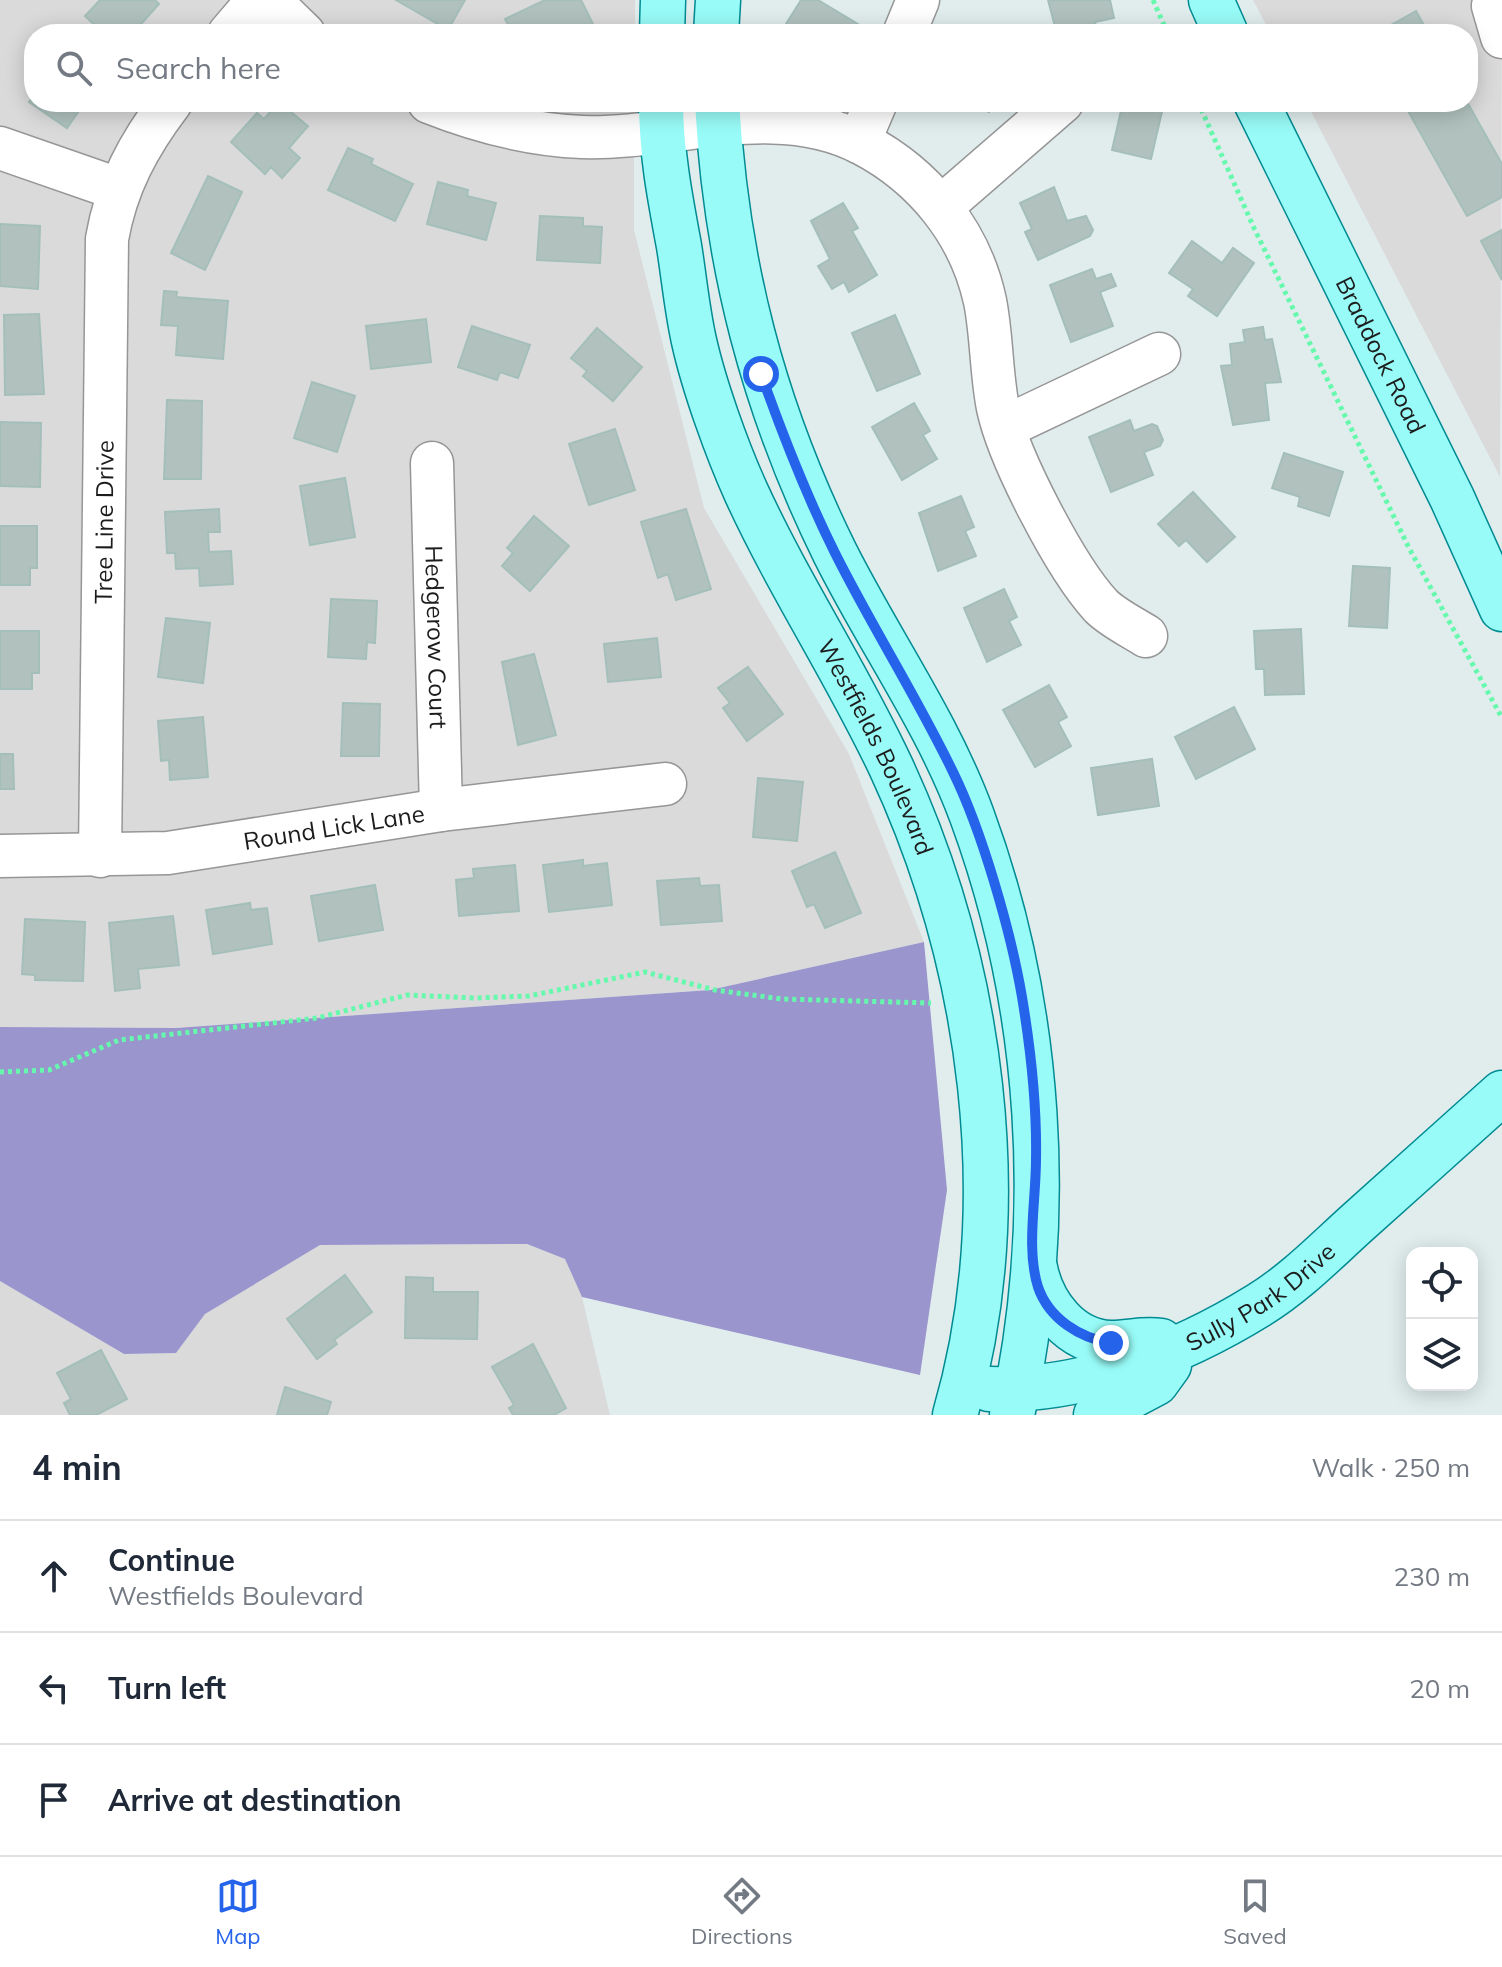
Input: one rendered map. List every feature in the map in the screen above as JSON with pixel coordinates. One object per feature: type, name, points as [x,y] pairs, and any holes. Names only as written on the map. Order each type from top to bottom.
[{"type":"main road","points":[[662,24],[663,0]]},
{"type":"main road","points":[[717,24],[718,0]]},
{"type":"main road","points":[[1211,0],[1222,24]]},
{"type":"main road","name":"Braddock Road","points":[[1261,112],[1452,498],[1502,609]]},
{"type":"main road","points":[[717,114],[728,233],[761,374],[793,464],[836,556],[954,774],[972,816],[1022,995],[1033,1086],[1036,1157],[1030,1319],[1015,1402]]},
{"type":"main road","name":"Westfields Boulevard","points":[[661,116],[694,343],[721,421],[746,491],[892,769],[925,848],[968,999],[980,1084],[985,1165],[980,1272],[959,1401]]},
{"type":"main road","name":"Sully Park Drive","points":[[959,1401],[1015,1402],[1123,1368],[1184,1345],[1260,1304],[1308,1267],[1502,1093]]},
{"type":"main road","points":[[1034,1266],[1045,1302],[1079,1334],[1111,1343],[1140,1338],[1184,1345],[1156,1383],[1096,1415]]},
{"type":"street","points":[[238,24],[258,0]]},
{"type":"street","points":[[269,0],[294,24]]},
{"type":"street","points":[[908,24],[918,0]]},
{"type":"street","points":[[1497,0],[1493,6],[1502,37]]},
{"type":"street","name":"Tree Line Drive","points":[[100,856],[107,239],[118,189],[146,134],[163,112]]},
{"type":"street","points":[[462,112],[517,129],[581,137],[661,116],[717,114],[809,127],[859,142],[909,175],[941,207],[973,261],[984,298],[990,364],[1005,427],[1073,572],[1104,608],[1146,636]]},
{"type":"street","points":[[859,142],[872,112]]},
{"type":"street","points":[[941,207],[1050,112]]},
{"type":"street","points":[[0,148],[118,189]]},
{"type":"street","points":[[1005,427],[1159,354]]},
{"type":"street","name":"Hedgerow Court","points":[[432,463],[441,810]]},
{"type":"street","name":"Round Lick Lane","points":[[0,856],[168,853],[441,810],[665,784]]},
{"type":"path","points":[[1153,0],[1164,24]]},
{"type":"path","points":[[1202,112],[1254,228],[1409,548],[1502,718]]},
{"type":"path","points":[[0,1072],[49,1070],[119,1040],[317,1018],[407,995],[475,998],[529,996],[645,972],[715,990],[782,999],[904,1004],[968,999]]},
{"type":"shaded area","points":[[0,0],[635,0],[635,24],[24,24],[24,112],[634,112],[634,230],[704,508],[849,754],[924,942],[710,990],[176,1028],[0,1027]]},
{"type":"shaded area","points":[[1253,0],[1502,0],[1500,477],[1311,112],[1478,112],[1478,24],[1266,24]]},
{"type":"shaded area","points":[[924,942],[947,1190],[920,1375],[582,1297],[565,1259],[527,1244],[320,1245],[205,1314],[176,1353],[124,1354],[0,1281],[0,1027],[176,1028],[710,990]]},
{"type":"shaded area","points":[[527,1244],[565,1259],[582,1297],[610,1415],[0,1415],[0,1281],[124,1354],[176,1353],[205,1314],[320,1245]]},
{"type":"building","points":[[100,0],[155,0],[159,4],[141,24],[93,24],[85,16]]},
{"type":"building","points":[[396,0],[465,0],[451,24],[438,24]]},
{"type":"building","points":[[545,0],[581,0],[593,24],[508,24],[505,19]]},
{"type":"building","points":[[801,0],[818,0],[858,24],[786,24]]},
{"type":"building","points":[[1048,0],[1110,0],[1114,18],[1096,24],[1054,24]]},
{"type":"building","points":[[1416,11],[1423,24],[1393,24]]},
{"type":"building","points":[[44,112],[78,112],[67,128]]},
{"type":"building","points":[[270,112],[291,112],[308,126],[289,148],[300,158],[282,178],[271,167],[265,174],[231,142],[257,113],[264,119]]},
{"type":"building","points":[[1121,112],[1162,112],[1151,159],[1112,150]]},
{"type":"building","points":[[1409,112],[1473,112],[1502,164],[1502,197],[1467,216]]},
{"type":"building","points":[[348,148],[373,159],[371,164],[413,184],[395,221],[328,190]]},
{"type":"building","points":[[208,176],[242,192],[205,270],[171,253]]},
{"type":"building","points":[[438,182],[468,190],[467,196],[496,203],[486,240],[427,224]]},
{"type":"building","points":[[1054,187],[1067,221],[1086,216],[1093,230],[1090,236],[1038,260],[1025,232],[1032,229],[1020,203]]},
{"type":"building","points":[[843,203],[858,228],[852,231],[877,275],[849,292],[844,282],[832,289],[818,266],[830,259],[811,221]]},
{"type":"building","points":[[540,216],[583,218],[583,226],[602,227],[600,263],[537,260]]},
{"type":"building","points":[[0,224],[40,226],[38,289],[0,286]]},
{"type":"building","points":[[1502,230],[1502,280],[1481,241]]},
{"type":"building","points":[[1192,241],[1222,263],[1233,248],[1254,263],[1217,316],[1188,296],[1193,289],[1169,273]]},
{"type":"building","points":[[1092,269],[1096,279],[1111,274],[1116,286],[1100,292],[1113,326],[1071,342],[1050,285]]},
{"type":"building","points":[[164,291],[177,292],[176,297],[228,301],[223,359],[176,355],[178,326],[161,325]]},
{"type":"building","points":[[39,314],[44,394],[5,395],[4,315]]},
{"type":"building","points":[[895,315],[920,374],[877,391],[852,333]]},
{"type":"building","points":[[426,319],[431,362],[371,369],[366,326]]},
{"type":"building","points":[[472,326],[530,345],[518,378],[500,372],[497,380],[458,367]]},
{"type":"building","points":[[1263,327],[1265,340],[1272,339],[1281,382],[1265,383],[1269,420],[1233,425],[1221,366],[1232,365],[1230,344],[1245,342],[1243,330]]},
{"type":"building","points":[[597,328],[642,367],[613,401],[583,376],[587,371],[571,358]]},
{"type":"building","points":[[312,382],[355,396],[337,452],[294,438]]},
{"type":"building","points":[[167,400],[202,401],[201,479],[164,479]]},
{"type":"building","points":[[914,403],[930,431],[923,435],[937,459],[902,480],[872,427]]},
{"type":"building","points":[[1130,420],[1134,431],[1152,424],[1157,426],[1163,440],[1160,446],[1144,452],[1153,475],[1111,492],[1089,437]]},
{"type":"building","points":[[0,422],[41,423],[40,487],[0,486]]},
{"type":"building","points":[[615,429],[635,490],[589,505],[569,444]]},
{"type":"building","points":[[1284,453],[1343,472],[1329,516],[1298,506],[1300,497],[1272,488]]},
{"type":"building","points":[[345,478],[355,537],[310,545],[300,486]]},
{"type":"building","points":[[1193,492],[1235,537],[1207,562],[1186,540],[1179,546],[1158,524]]},
{"type":"building","points":[[961,496],[974,527],[965,531],[976,556],[938,571],[919,513]]},
{"type":"building","points":[[219,509],[220,532],[208,532],[209,552],[231,551],[233,584],[200,586],[199,568],[176,569],[175,553],[167,553],[165,512]]},
{"type":"building","points":[[686,509],[711,589],[676,600],[668,574],[658,578],[641,522]]},
{"type":"building","points":[[534,516],[569,546],[530,591],[502,566],[513,553],[507,548]]},
{"type":"building","points":[[0,526],[37,526],[37,568],[30,568],[30,585],[0,585]]},
{"type":"building","points":[[1353,566],[1390,568],[1387,628],[1349,626]]},
{"type":"building","points":[[1004,589],[1017,617],[1009,621],[1021,645],[987,662],[964,608]]},
{"type":"building","points":[[331,599],[377,601],[375,643],[367,642],[366,659],[328,657]]},
{"type":"building","points":[[166,618],[210,623],[203,683],[158,677]]},
{"type":"building","points":[[1301,629],[1304,694],[1265,695],[1264,669],[1256,669],[1254,631]]},
{"type":"building","points":[[0,631],[39,631],[39,673],[32,673],[32,689],[0,689]]},
{"type":"building","points":[[657,638],[661,677],[608,682],[604,644]]},
{"type":"building","points":[[534,654],[556,735],[518,745],[502,662]]},
{"type":"building","points":[[748,667],[783,714],[747,741],[723,708],[730,703],[718,688]]},
{"type":"building","points":[[1049,685],[1067,717],[1058,722],[1071,746],[1035,767],[1003,710]]},
{"type":"building","points":[[343,703],[380,704],[379,756],[341,756]]},
{"type":"building","points":[[1234,707],[1255,749],[1196,779],[1175,737]]},
{"type":"building","points":[[203,717],[208,777],[170,780],[169,760],[161,761],[158,721]]},
{"type":"building","points":[[0,754],[13,754],[14,789],[0,789]]},
{"type":"building","points":[[1152,759],[1159,806],[1098,815],[1091,768]]},
{"type":"building","points":[[758,778],[803,782],[797,841],[753,837]]},
{"type":"building","points":[[835,852],[861,913],[825,928],[814,904],[807,907],[792,871]]},
{"type":"building","points":[[583,860],[583,866],[607,863],[612,905],[549,912],[543,865]]},
{"type":"building","points":[[515,865],[519,911],[459,916],[456,880],[474,878],[473,869]]},
{"type":"building","points":[[699,878],[700,886],[719,885],[722,921],[661,925],[657,881]]},
{"type":"building","points":[[375,885],[383,930],[319,941],[311,896]]},
{"type":"building","points":[[250,903],[251,910],[267,908],[272,944],[213,954],[206,910]]},
{"type":"building","points":[[173,916],[179,965],[138,969],[140,988],[115,991],[109,923]]},
{"type":"building","points":[[25,919],[85,922],[83,981],[35,980],[35,975],[22,974]]},
{"type":"building","points":[[345,1275],[372,1312],[334,1340],[337,1344],[317,1359],[287,1319]]},
{"type":"building","points":[[406,1277],[433,1278],[433,1292],[478,1292],[477,1339],[405,1338]]},
{"type":"building","points":[[533,1344],[566,1408],[554,1415],[513,1415],[509,1408],[514,1405],[492,1367]]},
{"type":"building","points":[[101,1350],[127,1399],[96,1415],[70,1415],[64,1403],[71,1399],[57,1373]]},
{"type":"building","points":[[285,1387],[331,1402],[327,1415],[277,1415]]},
{"type":"route","points":[[761,374],[793,464],[836,556],[890,651],[954,774],[972,816],[1022,995],[1033,1086],[1036,1157],[1034,1266],[1038,1287],[1045,1302],[1066,1325],[1079,1334],[1111,1343]]}]
